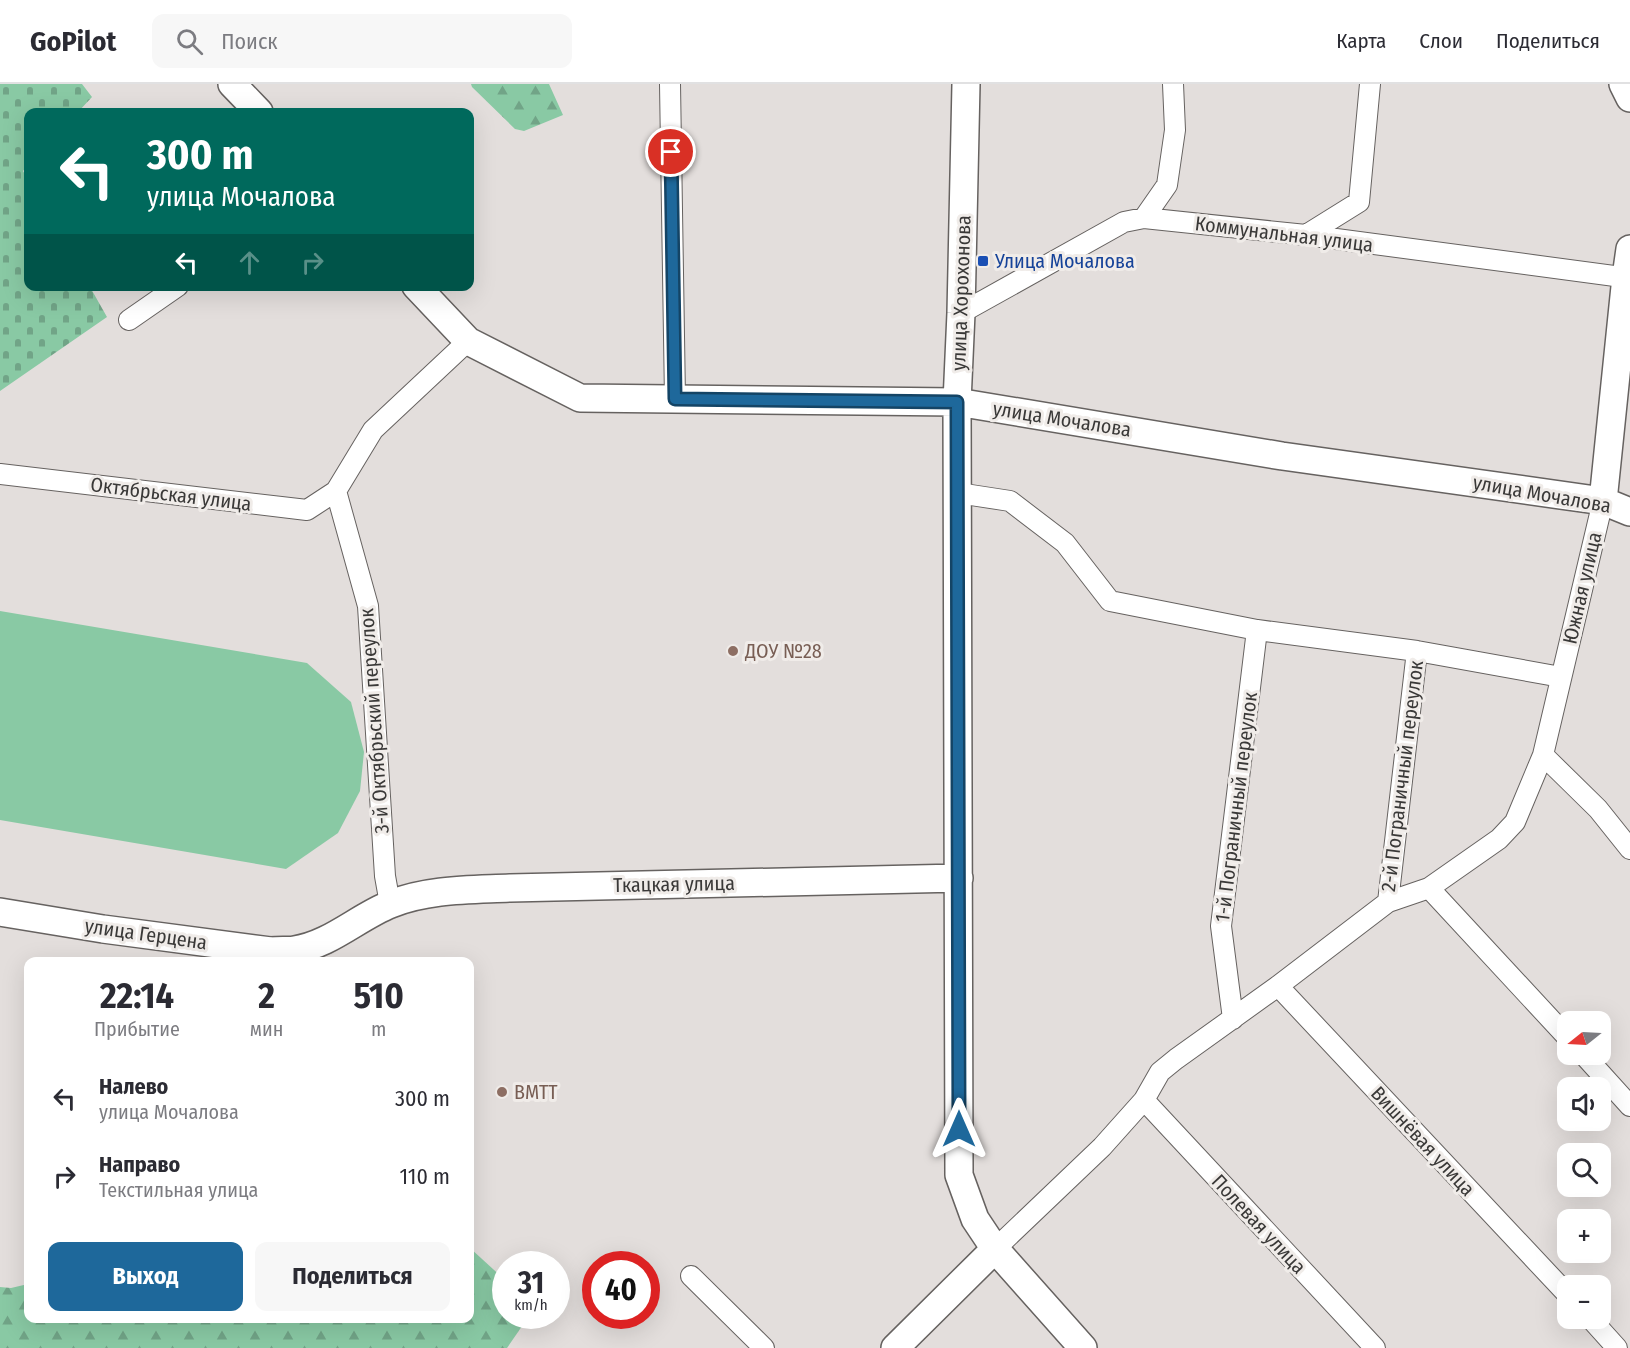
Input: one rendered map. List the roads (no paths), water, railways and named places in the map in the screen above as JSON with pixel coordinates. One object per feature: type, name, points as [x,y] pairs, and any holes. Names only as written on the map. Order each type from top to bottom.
[{"type":"street","points":[[232,84],[255,108]]},
{"type":"street","points":[[670,84],[675,399]]},
{"type":"street","name":"улица Хорохонова","points":[[966,84],[957,402],[959,1175],[975,1219],[995,1249],[1083,1348]]},
{"type":"street","points":[[1144,218],[1167,184],[1175,130],[1173,84]]},
{"type":"street","points":[[1306,235],[1359,202],[1370,84]]},
{"type":"street","points":[[1623,84],[1630,99]]},
{"type":"street","name":"Коммунальная улица","points":[[961,313],[1124,222],[1144,218],[1306,235],[1628,277]]},
{"type":"street","name":"Южная улица","points":[[995,1249],[1102,1147],[1143,1100],[1160,1072],[1388,902],[1429,888],[1499,840],[1515,822],[1543,755],[1603,501],[1630,249]]},
{"type":"street","points":[[129,320],[171,291]]},
{"type":"street","name":"улица Мочалова","points":[[421,291],[468,341],[580,399],[957,402],[1282,456],[1603,501],[1630,512]]},
{"type":"street","points":[[336,491],[373,430],[468,341]]},
{"type":"street","name":"Октябрьская улица","points":[[0,474],[308,510],[336,491]]},
{"type":"street","name":"3-й Октябрьский переулок","points":[[336,491],[368,606],[385,876],[390,904]]},
{"type":"street","points":[[958,493],[1010,501],[1065,543],[1110,601],[1257,630],[1417,651],[1562,677]]},
{"type":"street","name":"1-й Пограничный переулок","points":[[1233,1019],[1221,926],[1257,630]]},
{"type":"street","name":"2-й Пограничный переулок","points":[[1388,902],[1417,651]]},
{"type":"street","points":[[1543,755],[1598,809],[1630,849]]},
{"type":"street","name":"Ткацкая улица","points":[[390,904],[450,891],[510,888],[959,878]]},
{"type":"street","points":[[1429,888],[1557,1026]]},
{"type":"street","name":"улица Герцена","points":[[0,912],[103,929],[271,951],[296,950],[322,941],[390,904]]},
{"type":"street","name":"Вишнёвая улица","points":[[1278,986],[1557,1283]]},
{"type":"street","points":[[1592,1065],[1630,1106]]},
{"type":"street","name":"Полевая улица","points":[[1143,1100],[1375,1348]]},
{"type":"street","points":[[895,1348],[995,1249]]},
{"type":"street","points":[[692,1276],[764,1348]]},
{"type":"street","points":[[1600,1329],[1617,1348]]},
{"type":"place","name":"Улица Мочалова","points":[[983,261]]},
{"type":"place","name":"ДОУ №28","points":[[733,651]]},
{"type":"place","name":"ВМТТ","points":[[502,1092]]}]
